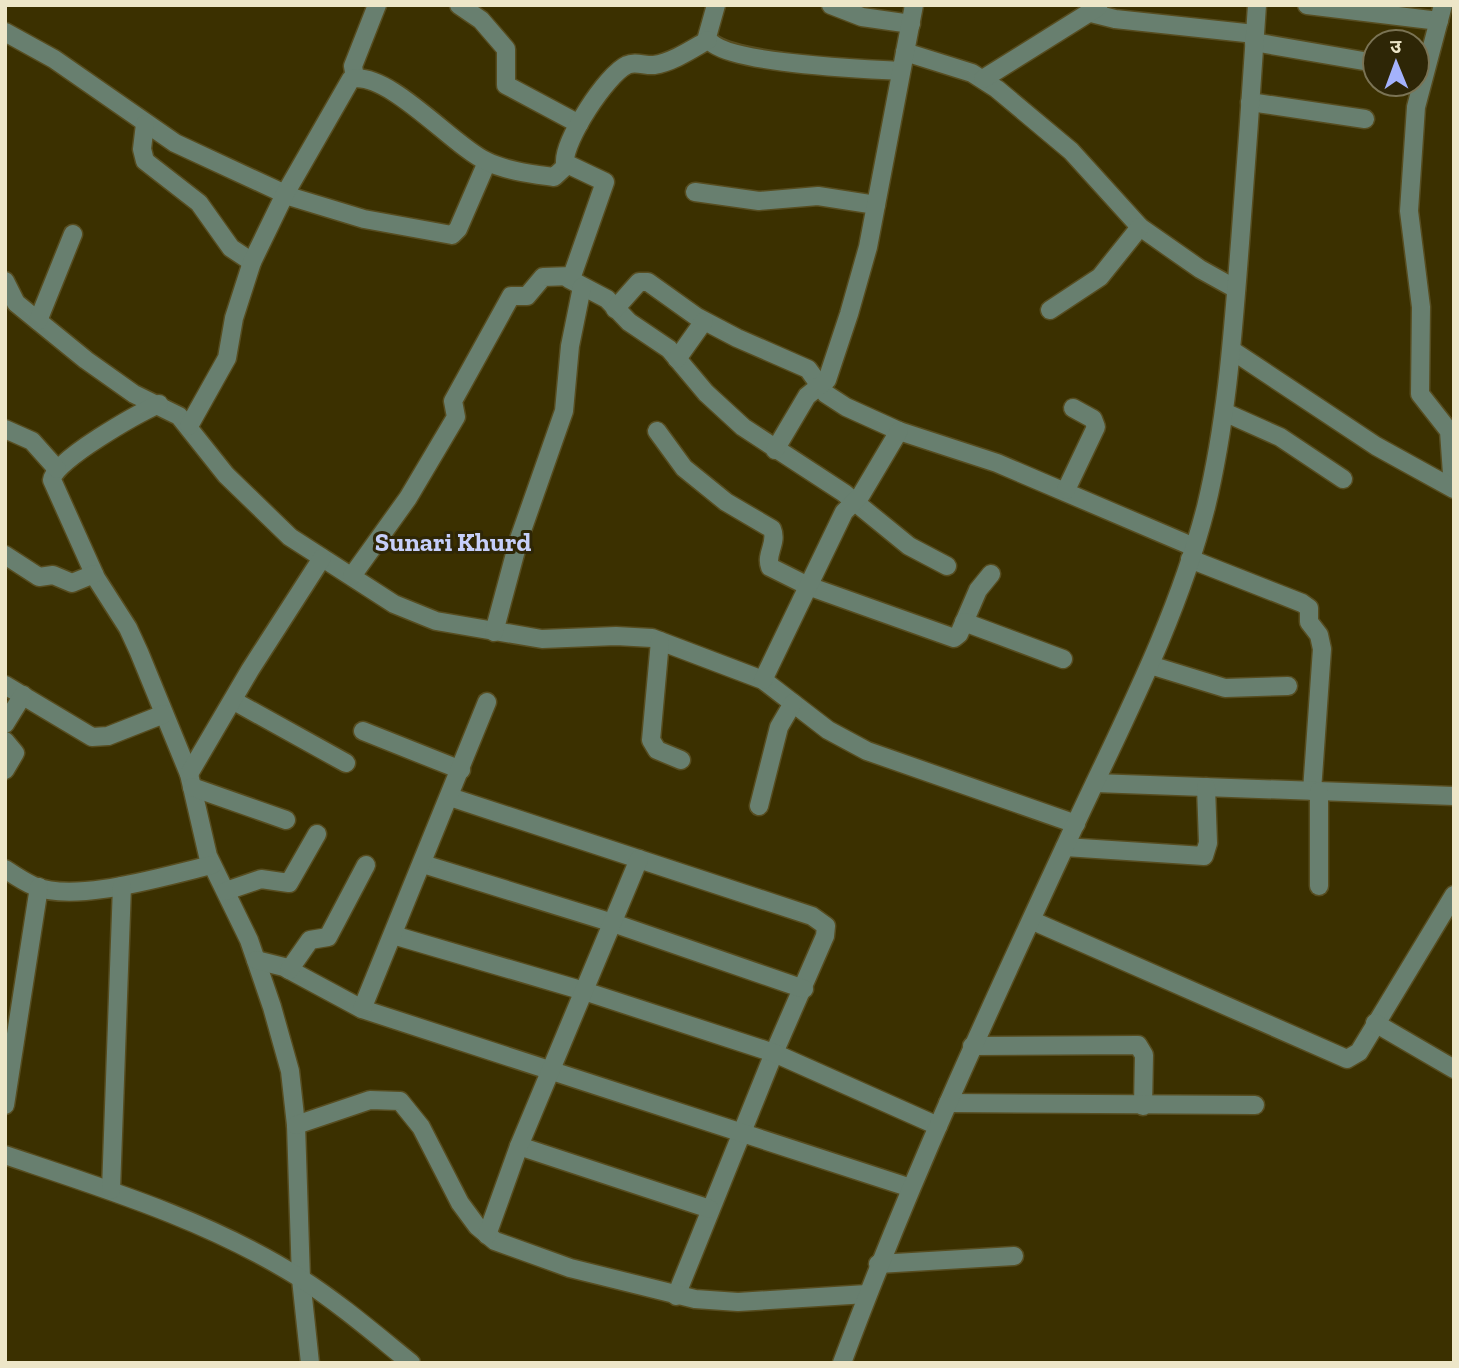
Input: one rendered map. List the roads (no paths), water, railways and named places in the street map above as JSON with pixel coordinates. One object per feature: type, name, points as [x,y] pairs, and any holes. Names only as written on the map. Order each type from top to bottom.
[{"type":"street","points":[[355,78],[354,62],[377,5]]},
{"type":"street","points":[[459,5],[481,19],[506,49],[506,85],[579,124]]},
{"type":"street","points":[[708,40],[708,28],[716,5]]},
{"type":"street","points":[[831,5],[862,18],[911,24]]},
{"type":"street","points":[[775,450],[807,396],[821,387],[828,377],[849,314],[876,205],[914,5]]},
{"type":"street","points":[[842,1363],[878,1264],[937,1126],[1150,665],[1192,553],[1206,506],[1233,351],[1257,5]]},
{"type":"street","points":[[1307,5],[1441,13],[1431,41]]},
{"type":"street","points":[[983,79],[1096,9],[1110,18],[1254,38],[1361,60]]},
{"type":"street","points":[[5,32],[54,59],[145,124],[201,157],[285,194],[364,219],[452,235],[458,229],[487,162]]},
{"type":"street","points":[[494,632],[519,539],[564,411],[574,321],[575,283],[605,182],[567,165],[564,156],[579,124],[614,76],[626,65],[660,64],[708,40]]},
{"type":"street","points":[[708,40],[729,51],[772,60],[901,71]]},
{"type":"street","points":[[905,52],[983,79],[1071,151],[1140,227],[1200,269],[1236,289]]},
{"type":"street","points":[[189,426],[227,358],[234,318],[252,262],[285,194],[349,82],[355,78],[364,79],[406,100],[487,162],[554,177],[567,165]]},
{"type":"street","points":[[1417,98],[1409,176],[1409,211],[1421,307],[1420,391],[1424,403],[1449,430],[1453,488]]},
{"type":"street","points":[[1250,102],[1365,119]]},
{"type":"street","points":[[145,124],[142,149],[145,161],[199,203],[231,248],[252,262]]},
{"type":"street","points":[[695,192],[759,201],[818,195],[876,205]]},
{"type":"street","points":[[1050,310],[1101,277],[1140,227]]},
{"type":"street","points":[[38,321],[73,234]]},
{"type":"street","points":[[352,576],[408,498],[456,418],[453,401],[511,296],[527,296],[543,277],[575,283],[607,299],[615,309],[677,359],[724,411],[775,450],[855,501],[909,546],[947,566]]},
{"type":"street","points":[[615,309],[642,281],[704,321],[805,367],[814,374],[833,400],[899,431],[977,455],[1066,491],[1310,608],[1309,622],[1319,635],[1322,649],[1316,791],[1319,886]]},
{"type":"street","points":[[7,294],[115,382],[175,412],[240,490],[290,537],[394,604],[420,615],[494,632],[542,639],[616,636],[660,641],[763,680],[828,730],[867,751],[1076,824]]},
{"type":"street","points":[[677,359],[704,321]]},
{"type":"street","points":[[1233,351],[1376,446],[1453,488]]},
{"type":"street","points":[[159,404],[111,429],[57,469],[52,480],[94,574],[134,640],[164,714],[191,781],[212,864],[256,960],[288,1063],[296,1125],[301,1279],[310,1363]]},
{"type":"street","points":[[1066,491],[1096,427],[1094,420],[1073,408]]},
{"type":"street","points":[[1224,412],[1280,437],[1343,479]]},
{"type":"street","points":[[5,429],[32,441],[57,469]]},
{"type":"street","points":[[657,431],[684,468],[726,502],[772,529],[775,537],[768,558],[770,567],[808,586],[950,638],[957,637],[978,590],[991,574]]},
{"type":"street","points":[[763,680],[844,512],[855,501],[899,431]]},
{"type":"street","points":[[5,555],[39,577],[53,575],[72,583],[94,574]]},
{"type":"street","points":[[191,781],[250,670],[322,558]]},
{"type":"street","points":[[964,622],[1063,659]]},
{"type":"street","points":[[660,641],[651,740],[657,750],[681,760]]},
{"type":"street","points":[[1150,665],[1225,688],[1288,686]]},
{"type":"street","points":[[5,685],[92,737],[108,736],[164,714]]},
{"type":"street","points":[[5,724],[23,695]]},
{"type":"street","points":[[234,701],[346,763]]},
{"type":"street","points":[[362,1009],[487,702]]},
{"type":"street","points":[[759,806],[779,727],[793,703]]},
{"type":"street","points":[[363,731],[461,770]]},
{"type":"street","points":[[5,741],[15,754],[5,770]]},
{"type":"street","points":[[191,781],[286,820]]},
{"type":"street","points":[[1095,783],[1454,796]]},
{"type":"street","points":[[1065,847],[1204,856],[1208,843],[1206,787]]},
{"type":"street","points":[[450,797],[821,920],[826,926],[826,933],[774,1053],[676,1296]]},
{"type":"street","points":[[226,891],[261,879],[289,883],[317,834]]},
{"type":"street","points":[[487,1235],[519,1146],[639,859]]},
{"type":"street","points":[[5,869],[39,887],[74,891],[122,886],[212,864]]},
{"type":"street","points":[[423,864],[613,923],[803,989]]},
{"type":"street","points":[[289,970],[310,940],[328,937],[366,865]]},
{"type":"street","points":[[111,1190],[122,886]]},
{"type":"street","points":[[5,1105],[11,1009],[39,887]]},
{"type":"street","points":[[1033,921],[1339,1057],[1355,1056],[1454,895]]},
{"type":"street","points":[[393,936],[584,991],[774,1053],[937,1126]]},
{"type":"street","points":[[256,960],[289,970],[362,1009],[911,1188]]},
{"type":"street","points":[[1375,1023],[1454,1069]]},
{"type":"street","points":[[972,1046],[1138,1045],[1143,1055],[1143,1106]]},
{"type":"street","points":[[296,1125],[370,1100],[400,1101],[421,1127],[460,1203],[487,1235],[495,1241],[570,1268],[676,1296],[727,1302],[867,1294]]},
{"type":"street","points":[[948,1103],[1255,1105]]},
{"type":"street","points":[[519,1146],[710,1209]]},
{"type":"street","points":[[5,1155],[111,1190],[212,1231],[301,1279],[411,1363]]},
{"type":"street","points":[[878,1264],[1014,1256]]},
{"type":"district","name":"Sunari Khurd","points":[[453,542]]}]
